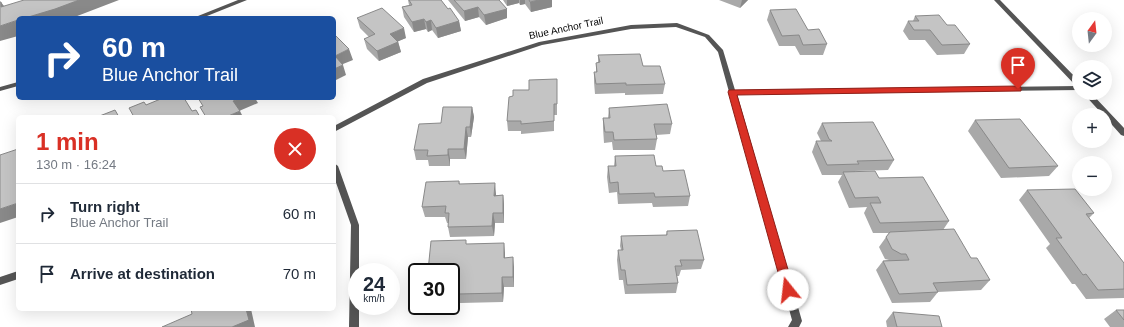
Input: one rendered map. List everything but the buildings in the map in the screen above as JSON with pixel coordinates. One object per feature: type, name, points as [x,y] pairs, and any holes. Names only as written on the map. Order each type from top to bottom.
[{"type":"street","points":[[201,16],[244,0]]},
{"type":"street","points":[[997,0],[1072,78]]},
{"type":"street","name":"Blue Anchor Trail","points":[[336,128],[425,81],[541,43],[631,26],[677,24],[707,36],[720,51],[797,321],[793,327]]},
{"type":"street","points":[[0,89],[16,85]]},
{"type":"street","points":[[732,92],[1072,88]]},
{"type":"street","points":[[1093,100],[1124,133]]},
{"type":"street","points":[[336,172],[355,225],[354,327]]},
{"type":"street","points":[[0,281],[16,276]]},
{"type":"route","points":[[788,290],[732,92],[1018,89]]}]
